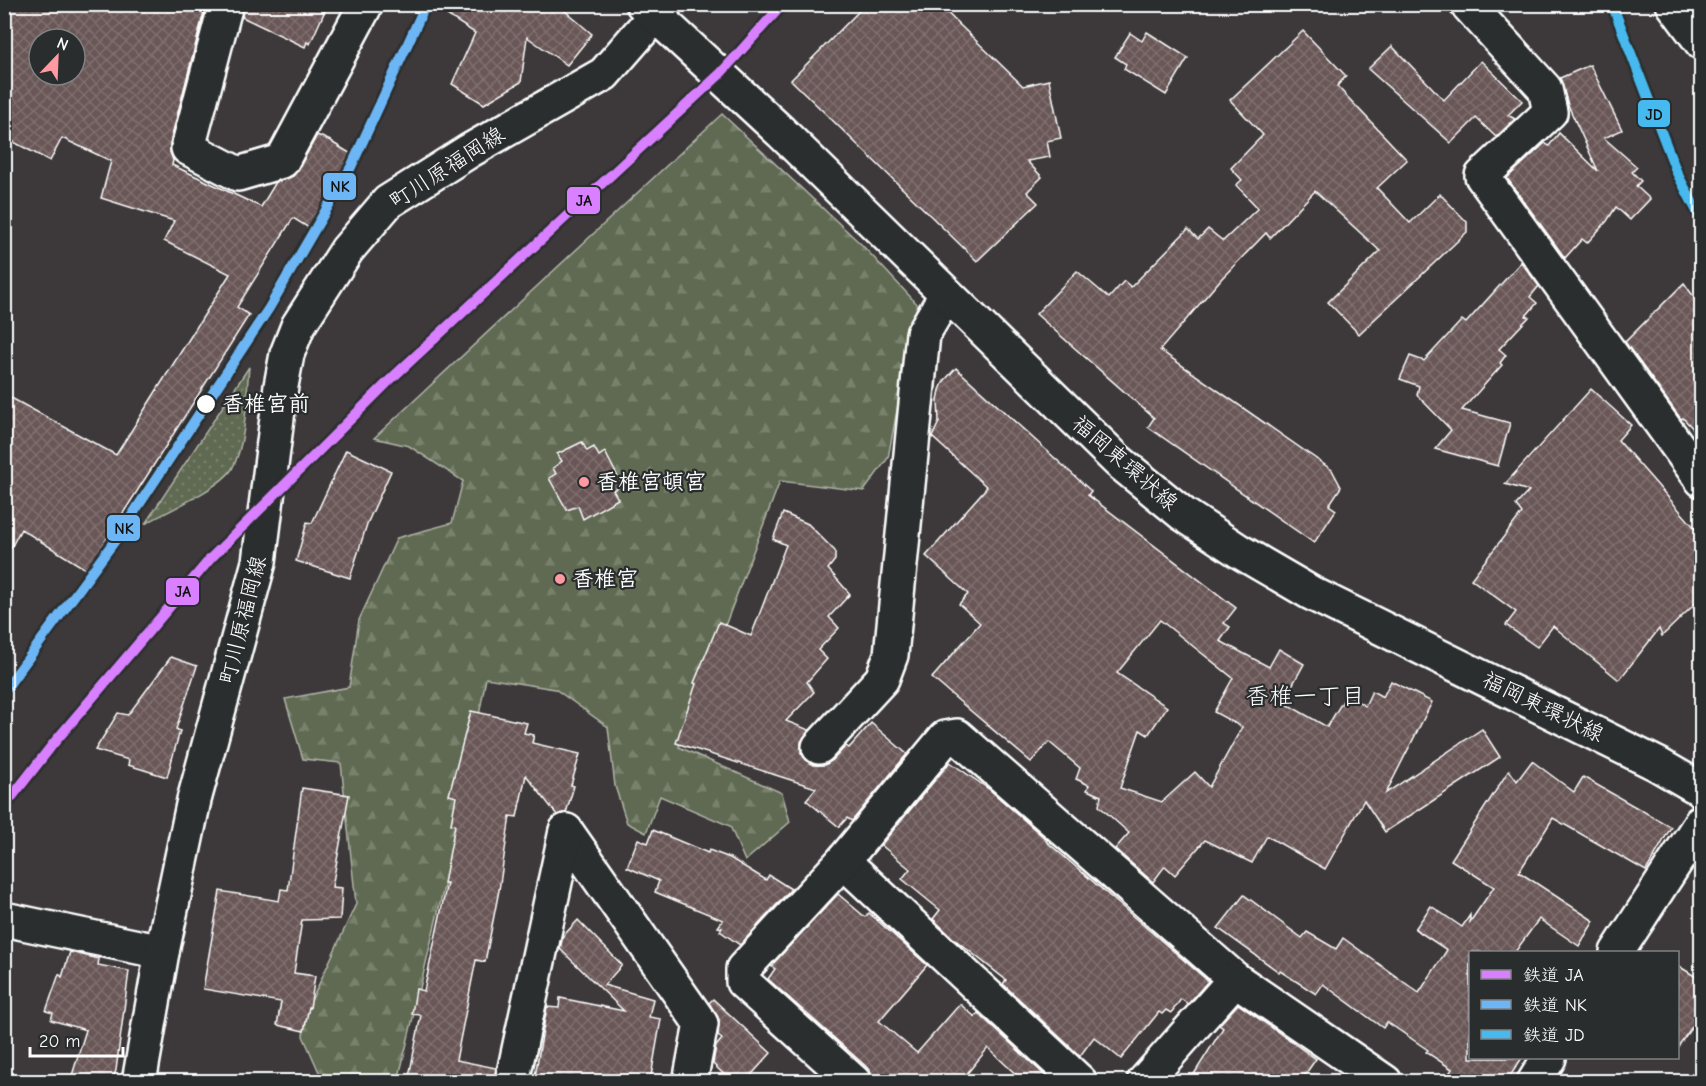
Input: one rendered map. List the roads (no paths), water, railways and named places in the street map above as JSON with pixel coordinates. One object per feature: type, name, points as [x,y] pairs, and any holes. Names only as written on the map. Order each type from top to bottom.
[{"type":"street","points":[[226,4],[188,148],[238,174],[282,161],[366,4]]},
{"type":"street","points":[[1467,4],[1545,89],[1550,112],[1482,176],[1701,480]]},
{"type":"street","points":[[1672,4],[1701,43]]},
{"type":"street","name":"福岡東環状線","points":[[655,8],[1118,461],[1183,514],[1229,545],[1311,593],[1617,744],[1701,790]]},
{"type":"street","name":"町川原福岡線","points":[[139,1082],[162,952],[194,800],[259,562],[286,354],[298,326],[346,250],[388,202],[469,151],[604,74],[655,8]]},
{"type":"street","points":[[819,747],[882,679],[891,655],[923,334],[946,295]]},
{"type":"street","points":[[854,1082],[743,982],[743,969],[843,861],[945,738],[957,736],[1235,979],[1385,1082]]},
{"type":"street","points":[[1618,951],[1701,821]]},
{"type":"street","points":[[513,1082],[566,831],[701,1024],[690,1082]]},
{"type":"street","points":[[843,861],[1080,1082]]},
{"type":"street","points":[[4,919],[162,952]]},
{"type":"street","points":[[1144,1082],[1235,979]]},
{"type":"street","points":[[1534,1082],[1548,1059]]},
{"type":"rail line","name":"NK","points":[[4,691],[119,535],[269,308],[351,167],[426,4]]},
{"type":"rail line","name":"JA","points":[[4,807],[53,744],[211,558],[392,378],[720,74],[783,4]]},
{"type":"rail line","name":"JD","points":[[1612,4],[1677,173],[1702,221]]},
{"type":"place","name":"香椎宮前","points":[[206,404]]},
{"type":"place","name":"香椎宮頓宮","points":[[584,482]]},
{"type":"place","name":"香椎宮","points":[[560,579]]},
{"type":"district","name":"香椎一丁目","points":[[1305,696]]}]
